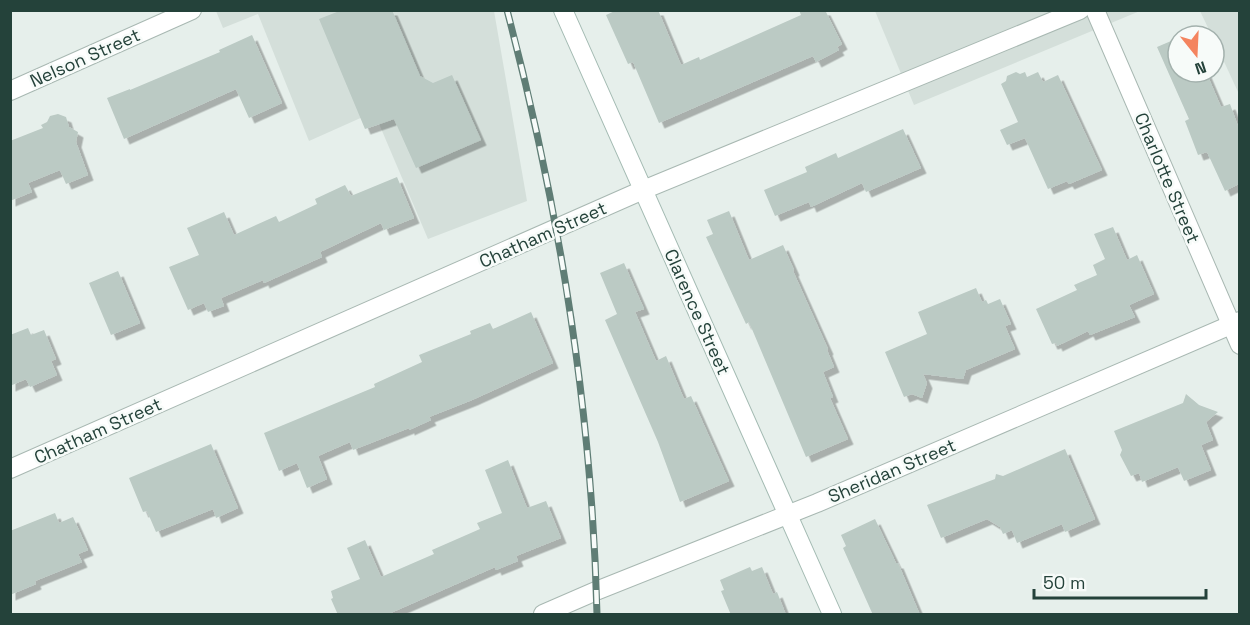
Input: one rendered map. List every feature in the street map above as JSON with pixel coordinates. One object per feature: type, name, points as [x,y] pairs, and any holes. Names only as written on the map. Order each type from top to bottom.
[{"type":"street","name":"Nelson Street","points":[[10,91],[192,10]]},
{"type":"street","name":"Clarence Street","points":[[563,10],[832,615]]},
{"type":"street","name":"Chatham Street","points":[[10,469],[643,190],[1080,10]]},
{"type":"street","name":"Charlotte Street","points":[[1095,10],[1235,323],[1239,345]]},
{"type":"street","name":"Sheridan Street","points":[[543,615],[596,591],[788,515],[1235,323]]},
{"type":"shaded area","points":[[216,11],[494,11],[527,201],[428,239],[374,112],[309,141],[258,14],[223,28]]},
{"type":"shaded area","points":[[875,11],[1140,11],[914,105]]},
{"type":"shaded area","points":[[1200,11],[1239,11],[1239,94],[1226,66],[1226,24],[1206,24]]},
{"type":"building","points":[[342,10],[392,10],[420,76],[433,83],[452,75],[481,140],[416,168],[394,119],[365,129],[319,19]]},
{"type":"building","points":[[617,10],[658,10],[681,65],[699,57],[700,60],[801,15],[799,10],[825,10],[842,44],[837,47],[839,50],[816,62],[813,56],[659,123],[633,62],[628,64],[606,15]]},
{"type":"building","points":[[252,35],[282,103],[249,118],[236,89],[124,139],[107,98],[220,52],[219,50]]},
{"type":"building","points":[[1166,43],[1166,67],[1157,47]]},
{"type":"building","points":[[1016,72],[1020,74],[1025,72],[1027,77],[1038,72],[1043,82],[1058,75],[1102,170],[1069,184],[1067,181],[1048,189],[1025,138],[1007,145],[1000,130],[1018,122],[1001,84],[1006,81],[1007,76]]},
{"type":"building","points":[[1173,84],[1211,84],[1221,107],[1230,104],[1239,129],[1239,184],[1225,191],[1207,152],[1198,155],[1185,121],[1189,119]]},
{"type":"building","points":[[58,114],[66,117],[69,127],[78,132],[76,142],[88,175],[66,184],[60,170],[28,183],[32,192],[10,201],[10,141],[43,128],[41,125],[47,122],[50,116]]},
{"type":"building","points":[[903,129],[921,168],[866,192],[862,183],[811,207],[809,202],[775,216],[764,190],[807,172],[805,167],[836,153],[838,158]]},
{"type":"building","points":[[397,177],[414,218],[384,230],[381,223],[320,252],[322,257],[264,283],[263,280],[221,298],[224,306],[208,312],[204,303],[188,310],[169,267],[199,255],[187,228],[224,212],[234,235],[276,216],[279,222],[317,204],[315,199],[345,185],[351,196]]},
{"type":"building","points":[[729,211],[749,260],[783,245],[834,367],[823,372],[833,397],[830,398],[848,439],[806,457],[749,322],[746,324],[706,237],[713,234],[707,220]]},
{"type":"building","points":[[1113,227],[1127,260],[1137,255],[1154,294],[1129,305],[1135,317],[1090,335],[1088,331],[1057,346],[1056,343],[1052,344],[1036,309],[1077,290],[1074,285],[1097,275],[1093,265],[1105,259],[1094,234]]},
{"type":"building","points":[[624,263],[644,309],[635,312],[656,361],[666,356],[684,399],[691,396],[729,481],[680,502],[658,442],[605,320],[617,314],[600,273]]},
{"type":"building","points":[[118,271],[140,323],[111,335],[89,283]]},
{"type":"building","points":[[976,288],[982,302],[986,300],[988,304],[1000,299],[1011,324],[1005,326],[1015,349],[966,370],[963,379],[923,374],[927,383],[922,398],[912,394],[904,397],[885,352],[927,334],[918,312]]},
{"type":"building","points":[[531,312],[553,363],[429,417],[431,420],[409,430],[409,428],[353,450],[350,442],[318,456],[327,479],[307,488],[297,463],[279,471],[264,433],[375,387],[374,384],[422,362],[419,355],[471,334],[470,331],[490,323],[493,329]]},
{"type":"building","points":[[28,328],[31,335],[44,330],[56,359],[51,361],[57,375],[30,387],[26,379],[10,386],[10,335]]},
{"type":"building","points":[[1186,394],[1199,405],[1218,412],[1206,422],[1213,440],[1201,445],[1211,470],[1184,481],[1178,467],[1142,482],[1139,473],[1131,476],[1120,455],[1122,450],[1114,431],[1183,403]]},
{"type":"building","points":[[211,444],[238,508],[216,518],[213,509],[156,532],[147,511],[143,512],[129,478]]},
{"type":"building","points":[[1065,449],[1095,519],[1065,532],[1062,524],[1017,543],[1012,530],[1003,534],[1000,527],[987,519],[941,538],[927,505],[995,479],[996,474],[1003,476]]},
{"type":"building","points":[[508,460],[527,508],[546,501],[561,538],[516,556],[518,561],[496,570],[495,567],[386,615],[338,615],[331,599],[333,598],[331,591],[360,579],[347,548],[365,540],[381,577],[434,554],[432,550],[480,529],[477,523],[502,513],[485,470]]},
{"type":"building","points":[[55,513],[59,523],[73,517],[88,550],[78,554],[82,562],[35,581],[36,584],[10,595],[10,531]]},
{"type":"building","points":[[875,519],[898,563],[920,615],[873,615],[843,548],[846,546],[841,535]]},
{"type":"building","points":[[750,567],[752,571],[762,567],[773,594],[777,592],[786,615],[731,615],[721,591],[724,590],[720,580]]},
{"type":"railway","points":[[507,10],[542,159],[570,310],[588,462],[597,614]]}]
